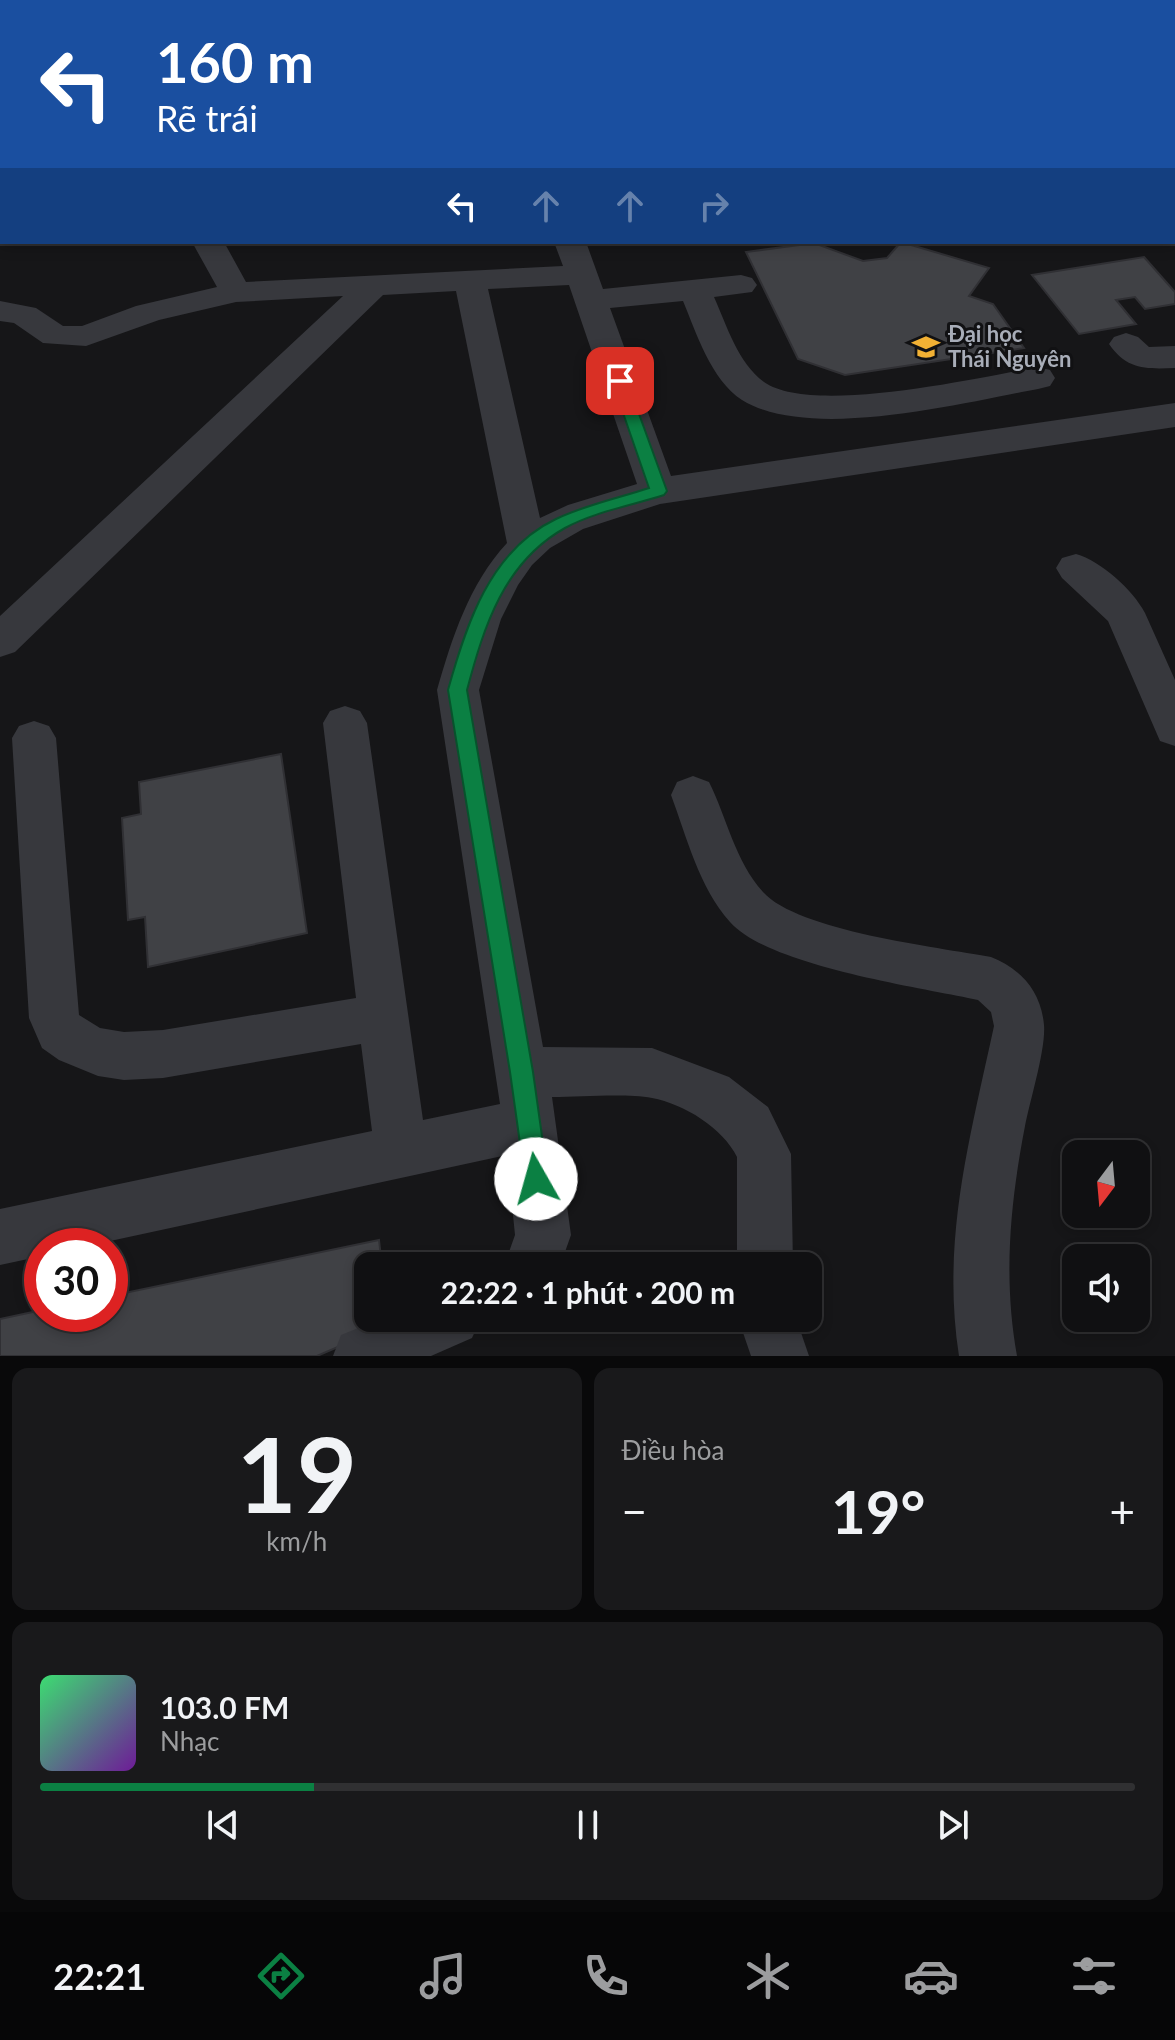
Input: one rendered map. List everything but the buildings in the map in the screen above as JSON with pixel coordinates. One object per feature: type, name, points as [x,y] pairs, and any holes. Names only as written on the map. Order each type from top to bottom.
[{"type":"street","points":[[209,244],[236,292]]},
{"type":"street","points":[[0,311],[24,315],[55,336],[78,336],[171,307],[236,292],[372,287],[581,272],[694,290],[741,285]]},
{"type":"street","points":[[581,272],[658,491]]},
{"type":"street","points":[[470,281],[527,546]]},
{"type":"street","points":[[0,641],[372,287]]},
{"type":"street","points":[[694,290],[733,368],[754,392],[783,403],[862,406],[1038,378]]},
{"type":"street","points":[[1126,344],[1141,358],[1175,357]]},
{"type":"street","points":[[537,1252],[543,1235],[530,1124],[458,690],[474,630],[495,586],[527,546],[561,523],[658,491],[1175,415]]},
{"type":"street","points":[[1076,568],[1125,613],[1175,729]]},
{"type":"street","points":[[345,723],[401,1152]]},
{"type":"street","points":[[34,738],[54,1018],[60,1031],[98,1052],[124,1056],[150,1055],[384,1017]]},
{"type":"street","points":[[693,795],[725,877],[748,909],[791,935],[840,949],[991,980],[1013,1000],[1019,1026],[987,1189],[982,1244],[981,1291],[988,1356]]},
{"type":"street","points":[[522,1072],[652,1073],[711,1095],[749,1125],[764,1154],[765,1252]]},
{"type":"street","points":[[0,1237],[530,1124]]},
{"type":"street","points":[[362,1356],[419,1332]]},
{"type":"street","points":[[772,1332],[780,1356]]},
{"type":"place","name":"Đại học Thái Nguyên","points":[[926,347]]},
{"type":"route","points":[[536,1179],[522,1072],[458,690],[474,630],[495,586],[527,546],[561,523],[658,491],[620,381]]}]
